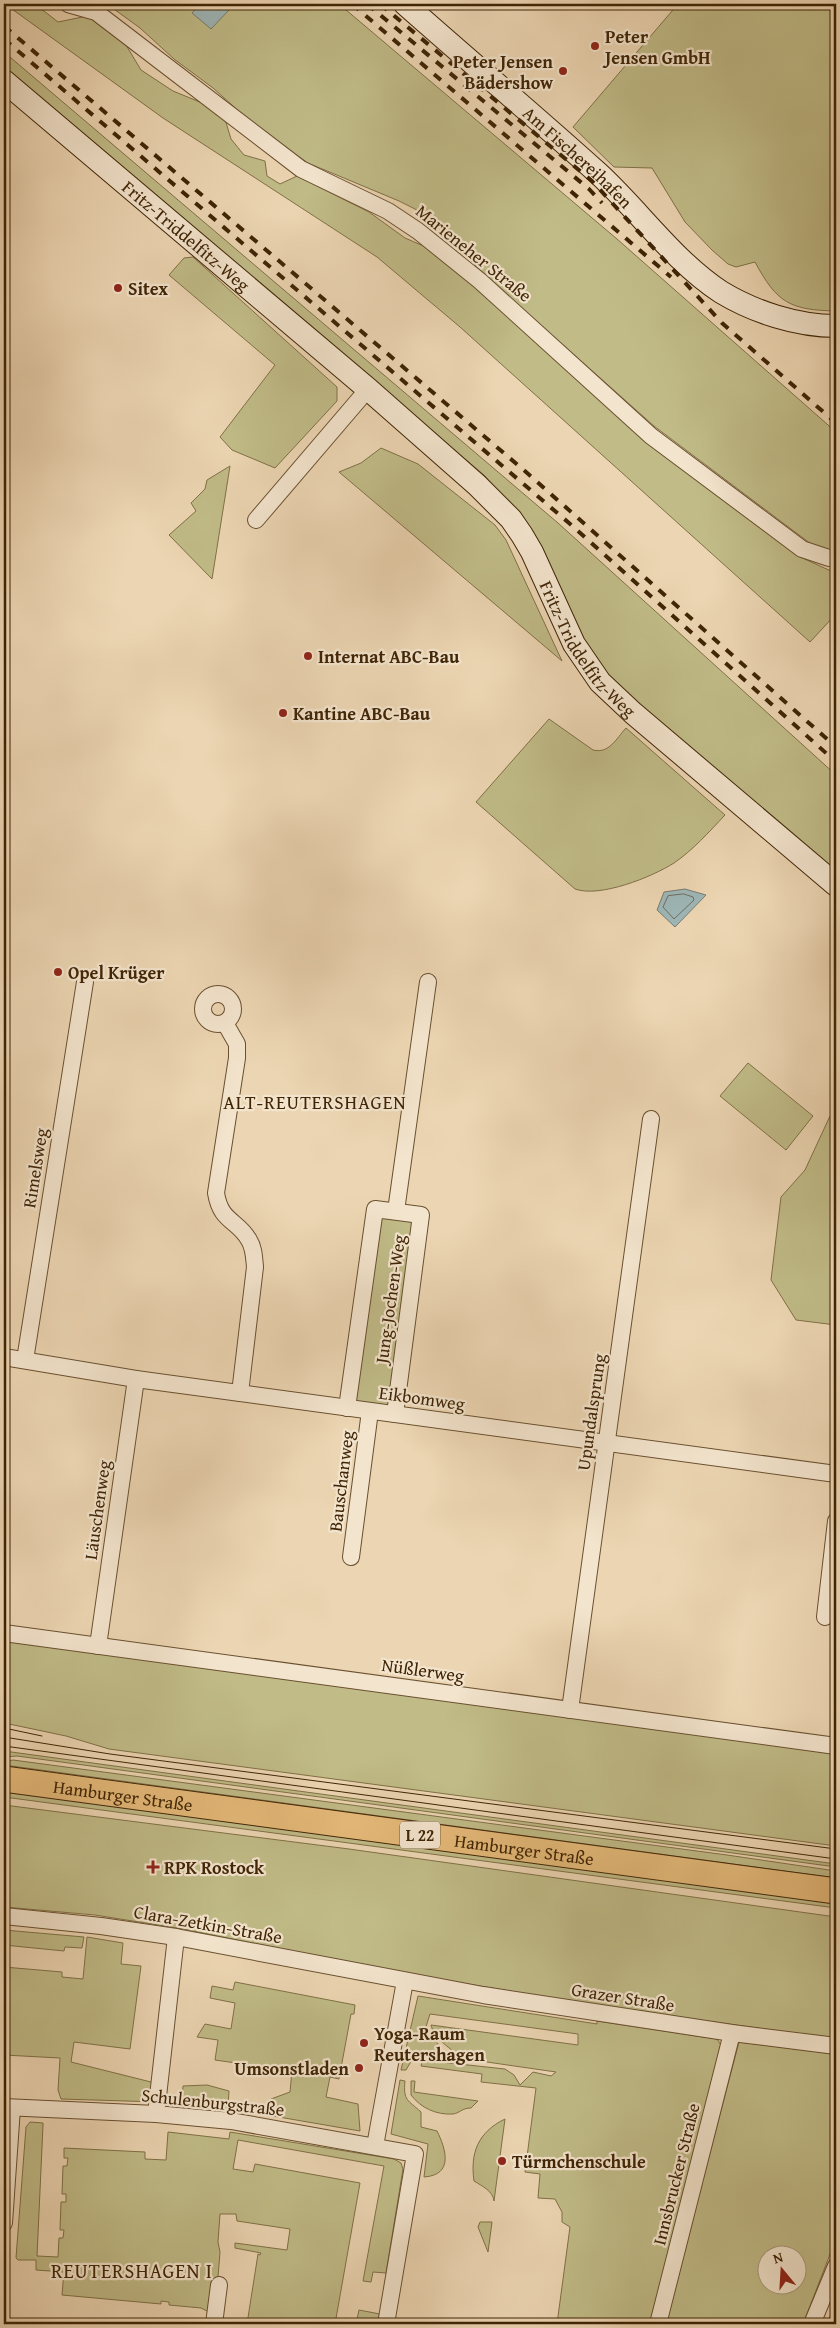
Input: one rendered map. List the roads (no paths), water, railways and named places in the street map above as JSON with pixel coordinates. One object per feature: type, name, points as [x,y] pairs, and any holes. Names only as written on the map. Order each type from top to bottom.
[{"type":"main road","name":"Hamburger Straße","points":[[4,1779],[836,1892]]},
{"type":"street","name":"Marieneher Straße","points":[[68,4],[96,12],[301,169],[388,211],[418,231],[480,280],[651,436],[802,549],[829,558],[836,557]]},
{"type":"street","name":"Am Fischereihafen","points":[[405,4],[600,174],[702,278],[742,304],[758,310],[804,323],[836,326]]},
{"type":"street","name":"Fritz-Triddelfitz-Weg","points":[[4,81],[368,389],[477,485],[511,519],[532,552],[574,644],[600,682],[633,713],[836,885]]},
{"type":"street","points":[[256,520],[368,389]]},
{"type":"street","name":"Rimelsweg","points":[[25,1360],[85,982]]},
{"type":"street","name":"Jung-Jochen-Weg","points":[[396,1211],[428,982]]},
{"type":"street","points":[[225,1023],[236,1044],[237,1058],[216,1193],[218,1207],[224,1216],[248,1238],[254,1250],[255,1267],[240,1393]]},
{"type":"street","name":"Upundalsprung","points":[[570,1710],[651,1119]]},
{"type":"street","name":"Jung-Jochen-Weg","points":[[347,1408],[375,1209],[396,1211],[421,1215],[395,1414]]},
{"type":"street","name":"Eikbomweg","points":[[4,1357],[136,1379],[836,1474]]},
{"type":"street","name":"Läuschenweg","points":[[98,1646],[136,1379]]},
{"type":"street","name":"Bauschanweg","points":[[351,1557],[370,1411]]},
{"type":"street","points":[[825,1617],[836,1521]]},
{"type":"street","name":"Nüßlerweg","points":[[4,1633],[836,1746]]},
{"type":"street","name":"Clara-Zetkin-Straße","points":[[4,1916],[102,1926],[176,1937],[405,1981]]},
{"type":"street","points":[[156,2114],[176,1937]]},
{"type":"street","points":[[375,2146],[405,1981]]},
{"type":"street","name":"Grazer Straße","points":[[405,1981],[732,2034],[836,2046]]},
{"type":"street","name":"Innsbrucker Straße","points":[[658,2324],[732,2034]]},
{"type":"street","points":[[4,2223],[8,2107]]},
{"type":"street","name":"Schulenburgstraße","points":[[8,2107],[156,2114],[231,2121],[415,2154],[386,2324]]},
{"type":"street","points":[[812,2324],[836,2266]]},
{"type":"street","points":[[214,2324],[219,2285]]},
{"type":"water","points":[[200,4],[224,4],[230,9],[211,29],[192,13]]},
{"type":"water","points":[[685,889],[706,895],[675,927],[657,910],[664,892]]},
{"type":"tram line","points":[[4,1728],[42,1736]]},
{"type":"tram line","points":[[4,1737],[110,1754],[836,1849]]},
{"type":"tram line","points":[[4,1746],[836,1859]]},
{"type":"railway","points":[[352,4],[671,277]]},
{"type":"railway","points":[[367,4],[589,189],[602,203]]},
{"type":"railway","points":[[380,4],[592,181],[722,323],[836,423]]},
{"type":"railway","points":[[4,26],[526,472],[836,747]]},
{"type":"railway","points":[[4,39],[569,523],[836,762]]},
{"type":"place","name":"Peter Jensen GmbH","points":[[595,46]]},
{"type":"place","name":"Peter Jensen Bädershow","points":[[563,71]]},
{"type":"place","name":"Sitex","points":[[118,288]]},
{"type":"place","name":"Internat ABC-Bau","points":[[308,656]]},
{"type":"place","name":"Kantine ABC-Bau","points":[[283,713]]},
{"type":"place","name":"Opel Krüger","points":[[58,972]]},
{"type":"place","name":"RPK Rostock","points":[[153,1867]]},
{"type":"place","name":"Yoga-Raum Reutershagen","points":[[364,2043]]},
{"type":"place","name":"Umsonstladen","points":[[359,2068]]},
{"type":"place","name":"Türmchenschule","points":[[502,2161]]},
{"type":"district","name":"ALT-REUTERSHAGEN","points":[[315,1102]]},
{"type":"district","name":"REUTERSHAGEN I","points":[[132,2270]]}]
